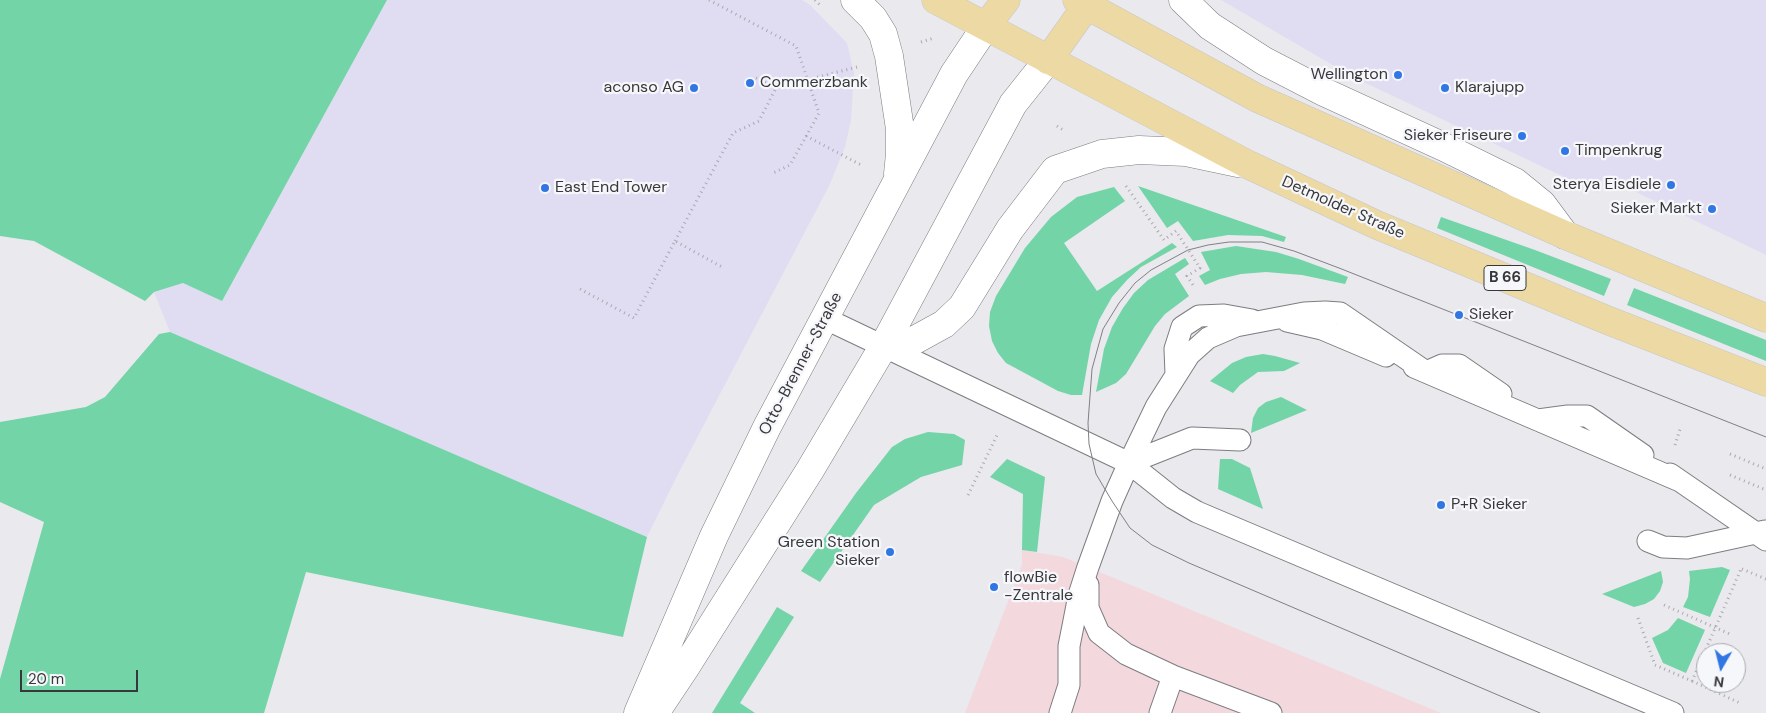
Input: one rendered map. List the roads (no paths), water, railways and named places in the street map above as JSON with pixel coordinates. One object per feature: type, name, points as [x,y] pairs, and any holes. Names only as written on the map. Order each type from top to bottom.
[{"type":"main road","name":"Detmolder Straße","points":[[936,0],[1249,165],[1377,225],[1607,320],[1766,382]]},
{"type":"main road","points":[[986,26],[1006,0]]},
{"type":"main road","points":[[1048,60],[1085,2],[1257,98],[1565,235],[1766,318]]},
{"type":"street","points":[[855,0],[873,18],[883,34],[889,56],[900,129],[897,184]]},
{"type":"street","points":[[1183,0],[1210,26],[1264,61],[1324,92],[1515,182],[1542,204],[1565,235]]},
{"type":"street","name":"Otto-Brenner-Straße","points":[[638,713],[714,536],[767,426],[954,74],[986,26]]},
{"type":"street","points":[[655,713],[805,478],[883,347],[1013,104],[1048,60]]},
{"type":"street","name":"B 66","points":[[883,347],[913,341],[944,324],[962,307],[1010,228],[1055,170],[1102,154],[1139,150],[1186,152],[1249,165]]},
{"type":"lane","points":[[824,318],[1129,463],[1173,498],[1197,512],[1673,713]]},
{"type":"lane","points":[[1060,713],[1069,685],[1069,646],[1079,595],[1112,502],[1129,463],[1156,407],[1189,355],[1208,338],[1236,326],[1260,322],[1290,321],[1322,329],[1539,421],[1568,416],[1587,416],[1680,481],[1763,535]]},
{"type":"lane","points":[[1129,463],[1192,438],[1240,440]]},
{"type":"lane","points":[[1648,540],[1663,547],[1680,548],[1763,535]]},
{"type":"lane","points":[[1088,567],[1088,608],[1098,633],[1126,654],[1173,676],[1271,713]]},
{"type":"lane","points":[[1160,713],[1173,676]]},
{"type":"tram line","points":[[1540,713],[1189,563],[1152,545],[1130,528],[1096,474],[1089,444],[1088,423],[1092,369],[1103,329],[1119,303],[1135,283],[1151,270],[1188,250],[1229,242],[1262,242],[1294,251],[1339,268],[1766,437]]},
{"type":"place","name":"Wellington","points":[[1398,75]]},
{"type":"place","name":"Commerzbank","points":[[750,83]]},
{"type":"place","name":"aconso AG","points":[[694,88]]},
{"type":"place","name":"Klarajupp","points":[[1445,88]]},
{"type":"place","name":"Sieker Friseure","points":[[1522,136]]},
{"type":"place","name":"Timpenkrug","points":[[1565,151]]},
{"type":"place","name":"Sterya Eisdiele","points":[[1671,185]]},
{"type":"place","name":"East End Tower","points":[[545,188]]},
{"type":"place","name":"Sieker Markt","points":[[1712,209]]},
{"type":"place","name":"Sieker","points":[[1459,315]]},
{"type":"place","name":"P+R Sieker","points":[[1441,505]]},
{"type":"place","name":"Green Station Sieker","points":[[890,552]]},
{"type":"place","name":"flowBie -Zentrale","points":[[994,587]]}]
